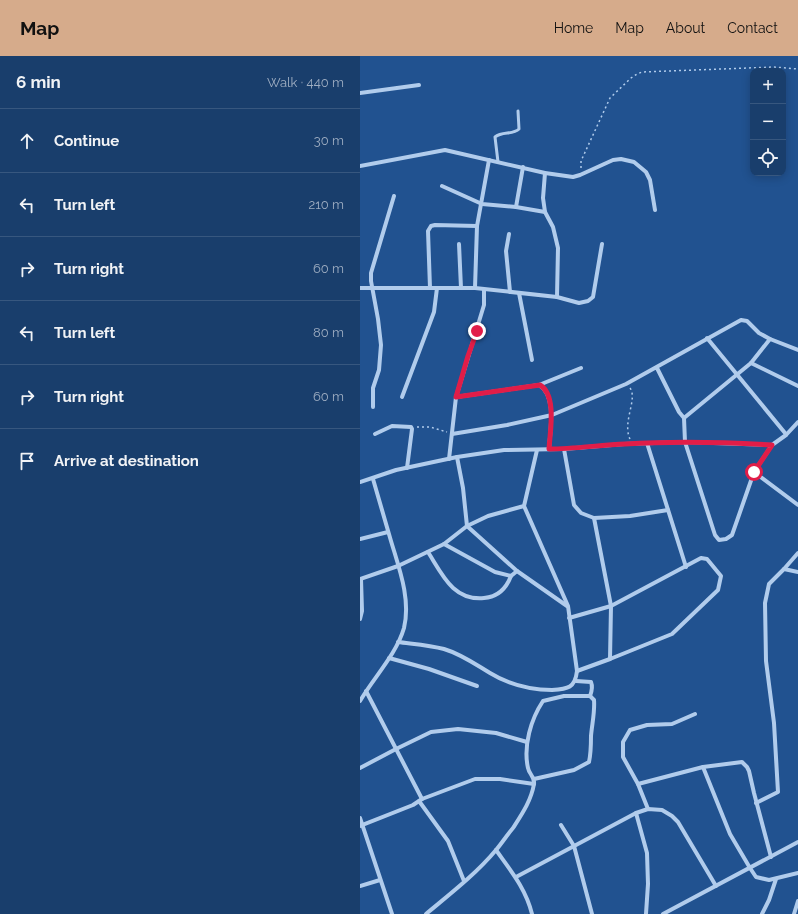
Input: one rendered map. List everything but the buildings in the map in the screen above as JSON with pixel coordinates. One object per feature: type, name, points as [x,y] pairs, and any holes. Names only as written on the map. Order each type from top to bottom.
[{"type":"street","points":[[360,93],[419,85]]},
{"type":"street","points":[[360,166],[445,150],[545,173],[573,177],[613,160],[621,159],[634,162],[646,172],[650,180],[655,210]]},
{"type":"street","points":[[475,288],[477,226],[489,160]]},
{"type":"street","points":[[516,207],[523,167]]},
{"type":"street","points":[[545,173],[543,198],[546,212],[553,227],[558,248],[557,297]]},
{"type":"street","points":[[442,186],[482,204],[516,207],[546,212]]},
{"type":"street","points":[[373,407],[374,388],[381,345],[371,273],[394,196]]},
{"type":"street","points":[[430,288],[428,231],[431,226],[477,226]]},
{"type":"street","points":[[509,234],[506,251],[510,292]]},
{"type":"street","points":[[459,244],[461,288]]},
{"type":"street","points":[[360,288],[475,288],[557,297],[579,303],[588,301],[593,297],[602,244]]},
{"type":"street","points":[[402,397],[434,312],[437,288]]},
{"type":"street","points":[[449,459],[456,397],[484,305],[484,290]]},
{"type":"street","points":[[519,293],[532,360]]},
{"type":"street","points":[[452,434],[507,425],[552,415],[626,384],[657,368],[706,338],[741,320],[747,321],[759,333],[770,339],[798,350]]},
{"type":"street","points":[[706,338],[786,436]]},
{"type":"street","points":[[684,418],[737,376],[751,363],[770,339]]},
{"type":"street","points":[[751,363],[798,386]]},
{"type":"street","points":[[456,397],[540,385],[581,368]]},
{"type":"street","points":[[657,368],[679,412],[684,418],[685,442],[715,535],[719,540],[726,539],[732,534],[754,472],[772,445],[786,436],[798,422]]},
{"type":"street","points":[[540,385],[544,387],[547,392],[552,415],[549,449]]},
{"type":"street","points":[[375,434],[392,426],[411,427],[412,430],[408,468]]},
{"type":"street","points":[[360,482],[373,479],[396,470],[457,457],[504,450],[564,449],[685,442],[772,445]]},
{"type":"street","points":[[647,443],[686,567]]},
{"type":"street","points":[[564,449],[574,505],[581,513],[594,518],[630,516],[668,510]]},
{"type":"street","points":[[537,450],[524,506],[568,606],[577,671],[576,681]]},
{"type":"street","points":[[457,457],[463,488],[467,526],[517,571],[568,606]]},
{"type":"street","points":[[754,472],[798,505]]},
{"type":"street","points":[[360,701],[398,642],[404,628],[407,610],[398,566],[373,479]]},
{"type":"street","points":[[360,619],[362,611],[361,579],[398,566],[428,552],[444,544],[467,526],[488,516],[524,506]]},
{"type":"street","points":[[594,518],[611,606],[610,659]]},
{"type":"street","points":[[360,539],[388,532]]},
{"type":"street","points":[[444,544],[495,572],[511,576]]},
{"type":"street","points":[[428,552],[446,581],[463,595],[474,599],[491,598],[502,592],[508,584],[511,576],[517,571]]},
{"type":"street","points":[[756,803],[778,792],[774,723],[766,661],[765,603],[769,584],[798,553]]},
{"type":"street","points":[[569,618],[611,606],[701,558],[707,559],[721,576],[718,590],[672,634],[577,671]]},
{"type":"street","points":[[784,569],[798,572]]},
{"type":"street","points":[[398,642],[444,649],[471,660],[491,674],[518,685],[541,690],[564,689],[576,681],[591,682],[592,685],[590,696]]},
{"type":"street","points":[[389,658],[477,686]]},
{"type":"street","points":[[366,691],[420,800],[448,841],[464,881]]},
{"type":"street","points":[[426,914],[464,881],[496,850],[519,819],[528,802],[534,784],[534,779],[528,769],[526,755],[527,742],[536,711],[543,701],[564,696],[590,696],[594,700],[595,714],[591,735],[589,762],[574,770],[534,779]]},
{"type":"street","points":[[648,809],[638,784],[623,757],[623,742],[630,730],[647,725],[672,724],[695,714]]},
{"type":"street","points":[[360,768],[431,732],[458,729],[496,733],[527,742]]},
{"type":"street","points":[[638,784],[703,768],[742,762],[749,771],[771,857]]},
{"type":"street","points":[[703,768],[730,834],[756,877],[769,880],[798,873]]},
{"type":"street","points":[[361,826],[413,805],[420,800],[475,779],[500,779],[534,784]]},
{"type":"street","points":[[516,877],[636,813],[648,809],[662,810],[678,822],[716,886]]},
{"type":"street","points":[[636,813],[647,853],[648,884],[646,914]]},
{"type":"street","points":[[360,818],[361,826],[392,914]]},
{"type":"street","points":[[560,825],[574,846],[592,914]]},
{"type":"street","points":[[664,914],[798,842]]},
{"type":"street","points":[[496,850],[516,877],[528,899],[532,914]]},
{"type":"street","points":[[762,914],[769,900],[776,879]]},
{"type":"street","points":[[360,886],[380,880]]},
{"type":"street","points":[[794,914],[798,902]]},
{"type":"lane","points":[[498,162],[495,137],[498,135],[516,132],[519,129],[518,111]]},
{"type":"path","points":[[580,175],[581,161],[610,98],[637,74],[642,72],[774,67],[798,69]]},
{"type":"path","points":[[626,384],[632,392],[633,397],[628,417],[627,432],[633,444]]},
{"type":"path","points":[[411,427],[430,427],[452,434]]},
{"type":"route","points":[[477,331],[456,397],[532,385],[540,385],[544,387],[547,392],[552,415],[549,449],[685,442],[772,445],[754,472]]}]
